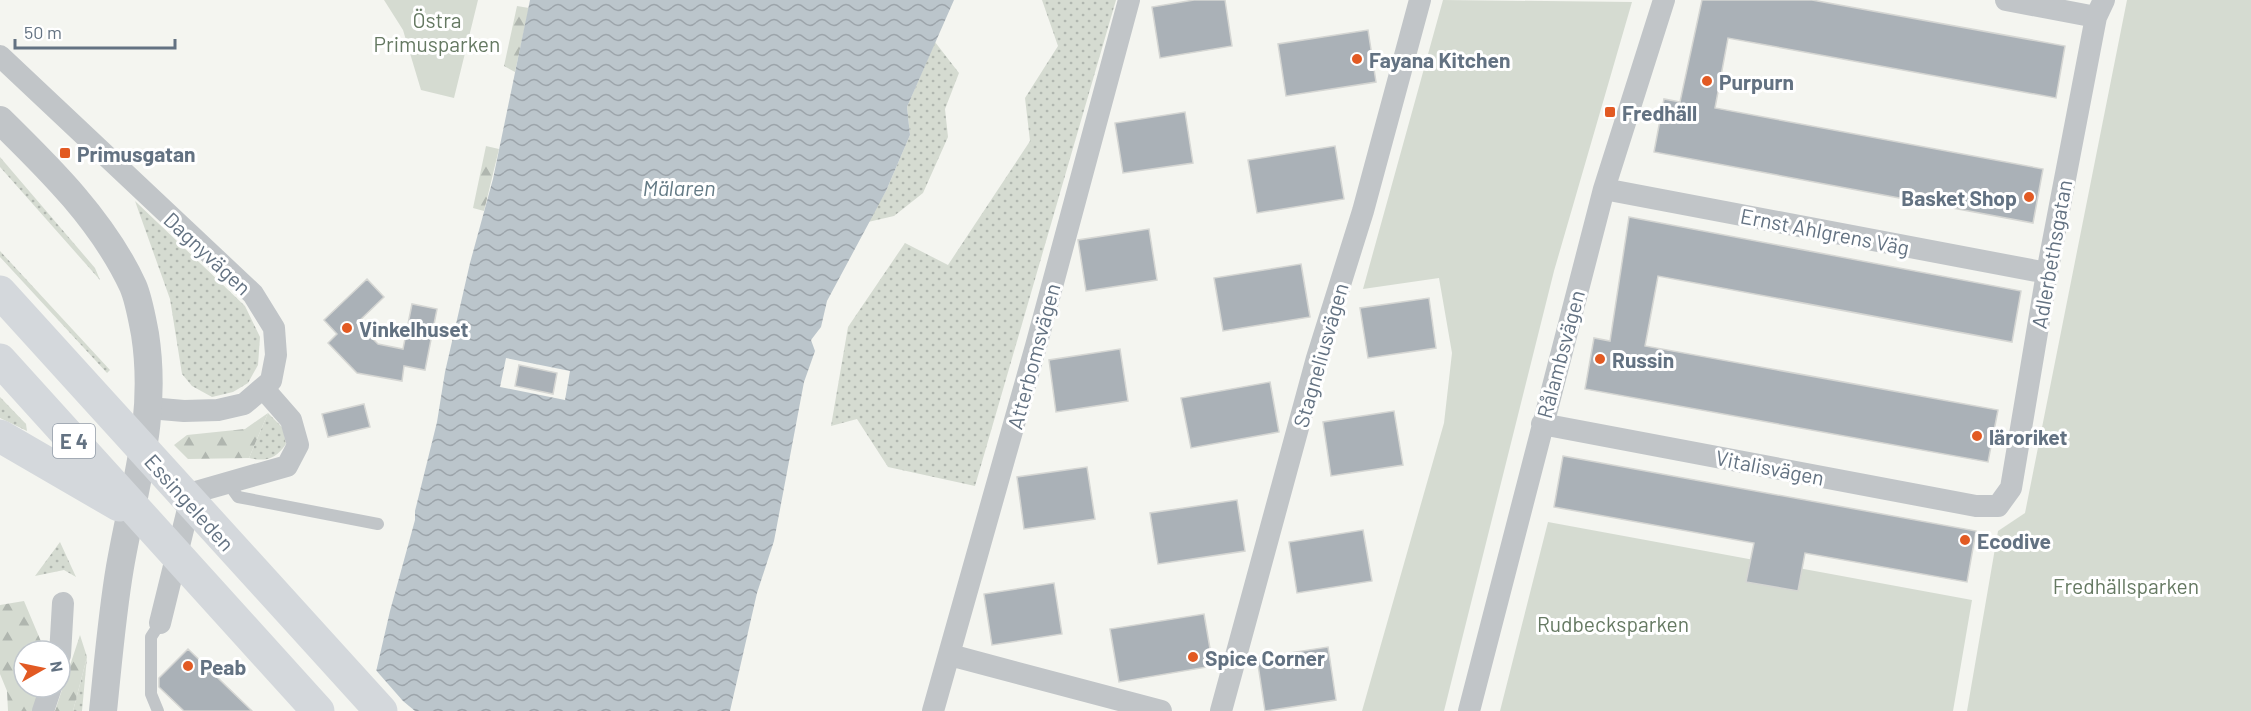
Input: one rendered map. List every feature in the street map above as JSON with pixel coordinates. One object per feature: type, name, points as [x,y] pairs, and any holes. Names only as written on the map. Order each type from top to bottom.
[{"type":"highway","name":"Essingeleden","points":[[0,292],[381,711]]},
{"type":"highway","name":"E 4","points":[[0,360],[318,711]]},
{"type":"highway","points":[[0,436],[149,523]]},
{"type":"street","name":"Atterbomsvägen","points":[[933,711],[1129,0]]},
{"type":"street","name":"Stagneliusvägen","points":[[1221,711],[1317,358],[1363,211],[1420,0]]},
{"type":"street","name":"Rålambsvägen","points":[[1469,711],[1604,189],[1664,0]]},
{"type":"street","points":[[2006,0],[2100,8]]},
{"type":"street","name":"Adlerbethsgatan","points":[[1998,506],[2011,488],[2046,273],[2100,8]]},
{"type":"street","name":"Dagnyvägen","points":[[0,56],[253,294],[274,328],[276,355],[271,381],[263,388]]},
{"type":"street","points":[[0,120],[61,183],[95,223],[133,287],[143,323],[148,358],[149,408],[145,443],[119,568],[103,711]]},
{"type":"street","name":"Ernst Ahlgrens Väg","points":[[1604,189],[2046,273]]},
{"type":"street","points":[[149,408],[184,411],[218,410],[244,404],[263,388],[291,420],[298,445],[287,466],[192,493],[160,623]]},
{"type":"street","name":"Vitalisvägen","points":[[1542,424],[1976,506],[1998,506]]},
{"type":"street","points":[[61,639],[63,603]]},
{"type":"street","points":[[950,655],[1161,711]]},
{"type":"lane","points":[[228,483],[238,497],[378,524]]},
{"type":"lane","points":[[158,711],[151,694],[151,637],[160,623]]},
{"type":"green space","name":"Östra Primusparken","points":[[384,0],[478,0],[454,98],[421,90],[403,30]]},
{"type":"green space","points":[[1042,0],[1116,0],[975,486],[888,467],[857,419],[831,426],[848,327],[905,243],[948,265],[1030,141],[1025,98],[1058,46]]},
{"type":"green space","points":[[1443,0],[1632,2],[1554,271],[1444,711],[1362,711],[1444,423],[1452,353],[1439,278],[1363,289]]},
{"type":"green space","name":"Fredhällsparken","points":[[2127,0],[2251,0],[2251,711],[1967,711],[1998,531],[2025,513]]},
{"type":"green space","points":[[517,6],[529,8],[515,72],[504,66]]},
{"type":"green space","points":[[935,42],[959,73],[945,109],[948,137],[923,193],[894,216],[868,222],[886,191],[910,135],[907,107]]},
{"type":"green space","points":[[486,146],[499,149],[484,211],[473,208]]},
{"type":"green space","points":[[0,157],[95,268],[100,280],[0,167]]},
{"type":"green space","points":[[135,201],[245,306],[260,337],[258,365],[248,383],[233,392],[212,397],[192,386],[182,374],[170,299]]},
{"type":"green space","points":[[0,251],[110,370],[107,373],[0,257]]},
{"type":"green space","points":[[0,397],[26,424],[27,431],[0,418]]},
{"type":"green space","points":[[268,413],[283,428],[286,444],[270,458],[261,460],[249,458]]},
{"type":"green space","points":[[268,413],[249,458],[188,459],[174,445],[187,435],[245,429]]},
{"type":"green space","name":"Rudbecksparken","points":[[1548,522],[1972,600],[1953,711],[1500,711]]},
{"type":"green space","points":[[60,542],[76,577],[64,570],[35,576]]},
{"type":"green space","points":[[24,601],[40,639],[12,639],[12,699],[38,699],[34,711],[8,711],[7,691],[0,674],[0,605]]},
{"type":"green space","points":[[80,635],[87,657],[73,711],[55,711],[59,699],[72,699],[72,659]]},
{"type":"green space","points":[[87,657],[82,711],[73,711]]},
{"type":"water","name":"Mälaren","points":[[530,0],[954,0],[907,107],[910,135],[886,191],[827,301],[821,327],[811,340],[815,351],[804,382],[774,541],[757,593],[730,711],[367,711],[390,611],[415,520],[415,511],[437,422],[445,372],[470,263],[493,179]]},
{"type":"pier","points":[[506,358],[570,371],[565,400],[500,387]]},
{"type":"pier","points":[[374,668],[403,701],[415,711],[364,711]]},
{"type":"building","points":[[1194,0],[1225,0],[1232,46],[1160,58],[1152,7]]},
{"type":"building","points":[[1702,0],[1812,0],[2065,46],[2056,98],[1728,38],[1715,108],[2043,169],[2033,223],[1654,152],[1664,99],[1680,102]]},
{"type":"building","points":[[1368,30],[1376,82],[1286,96],[1278,44]]},
{"type":"building","points":[[1185,112],[1193,163],[1123,173],[1115,123]]},
{"type":"building","points":[[1335,146],[1344,199],[1257,213],[1248,160]]},
{"type":"building","points":[[1629,217],[2021,291],[2012,342],[1658,276],[1645,346],[1998,410],[1988,462],[1585,389],[1594,338],[1610,341]]},
{"type":"building","points":[[1149,229],[1157,280],[1086,291],[1078,240]]},
{"type":"building","points":[[1301,264],[1310,317],[1223,331],[1214,278]]},
{"type":"building","name":"Vinkelhuset","points":[[367,279],[384,297],[357,323],[378,344],[403,349],[412,304],[437,309],[425,370],[404,366],[402,381],[357,373],[328,343],[337,334],[324,320]]},
{"type":"building","points":[[1429,298],[1436,348],[1368,358],[1360,308]]},
{"type":"building","points":[[1120,349],[1128,401],[1056,412],[1049,360]]},
{"type":"building","points":[[519,365],[557,373],[553,394],[515,386]]},
{"type":"building","points":[[1270,382],[1279,432],[1191,448],[1181,398]]},
{"type":"building","points":[[364,404],[370,427],[328,437],[322,414]]},
{"type":"building","points":[[1394,411],[1403,465],[1331,476],[1323,422]]},
{"type":"building","points":[[1563,456],[1976,531],[1967,582],[1805,553],[1798,591],[1746,582],[1754,543],[1554,507]]},
{"type":"building","points":[[1087,467],[1095,519],[1024,529],[1017,477]]},
{"type":"building","points":[[1237,500],[1245,551],[1158,564],[1150,513]]},
{"type":"building","points":[[1363,530],[1372,581],[1297,593],[1289,542]]},
{"type":"building","points":[[1054,583],[1062,634],[992,645],[984,594]]},
{"type":"building","points":[[1204,614],[1213,666],[1119,682],[1110,629]]},
{"type":"building","points":[[1328,647],[1336,700],[1265,711],[1257,658]]},
{"type":"building","name":"Peab","points":[[188,649],[252,711],[184,711],[159,687],[159,678]]},
{"type":"place","name":"Fayana Kitchen","points":[[1357,59]]},
{"type":"place","name":"Purpurn","points":[[1707,81]]},
{"type":"place","name":"Fredhäll","points":[[1610,112]]},
{"type":"place","name":"Primusgatan","points":[[65,153]]},
{"type":"place","name":"Basket Shop","points":[[2029,197]]},
{"type":"place","name":"Vinkelhuset","points":[[347,328]]},
{"type":"place","name":"Russin","points":[[1600,359]]},
{"type":"place","name":"läroriket","points":[[1977,436]]},
{"type":"place","name":"Ecodive","points":[[1965,540]]},
{"type":"place","name":"Spice Corner","points":[[1193,657]]},
{"type":"place","name":"Peab","points":[[188,666]]}]
